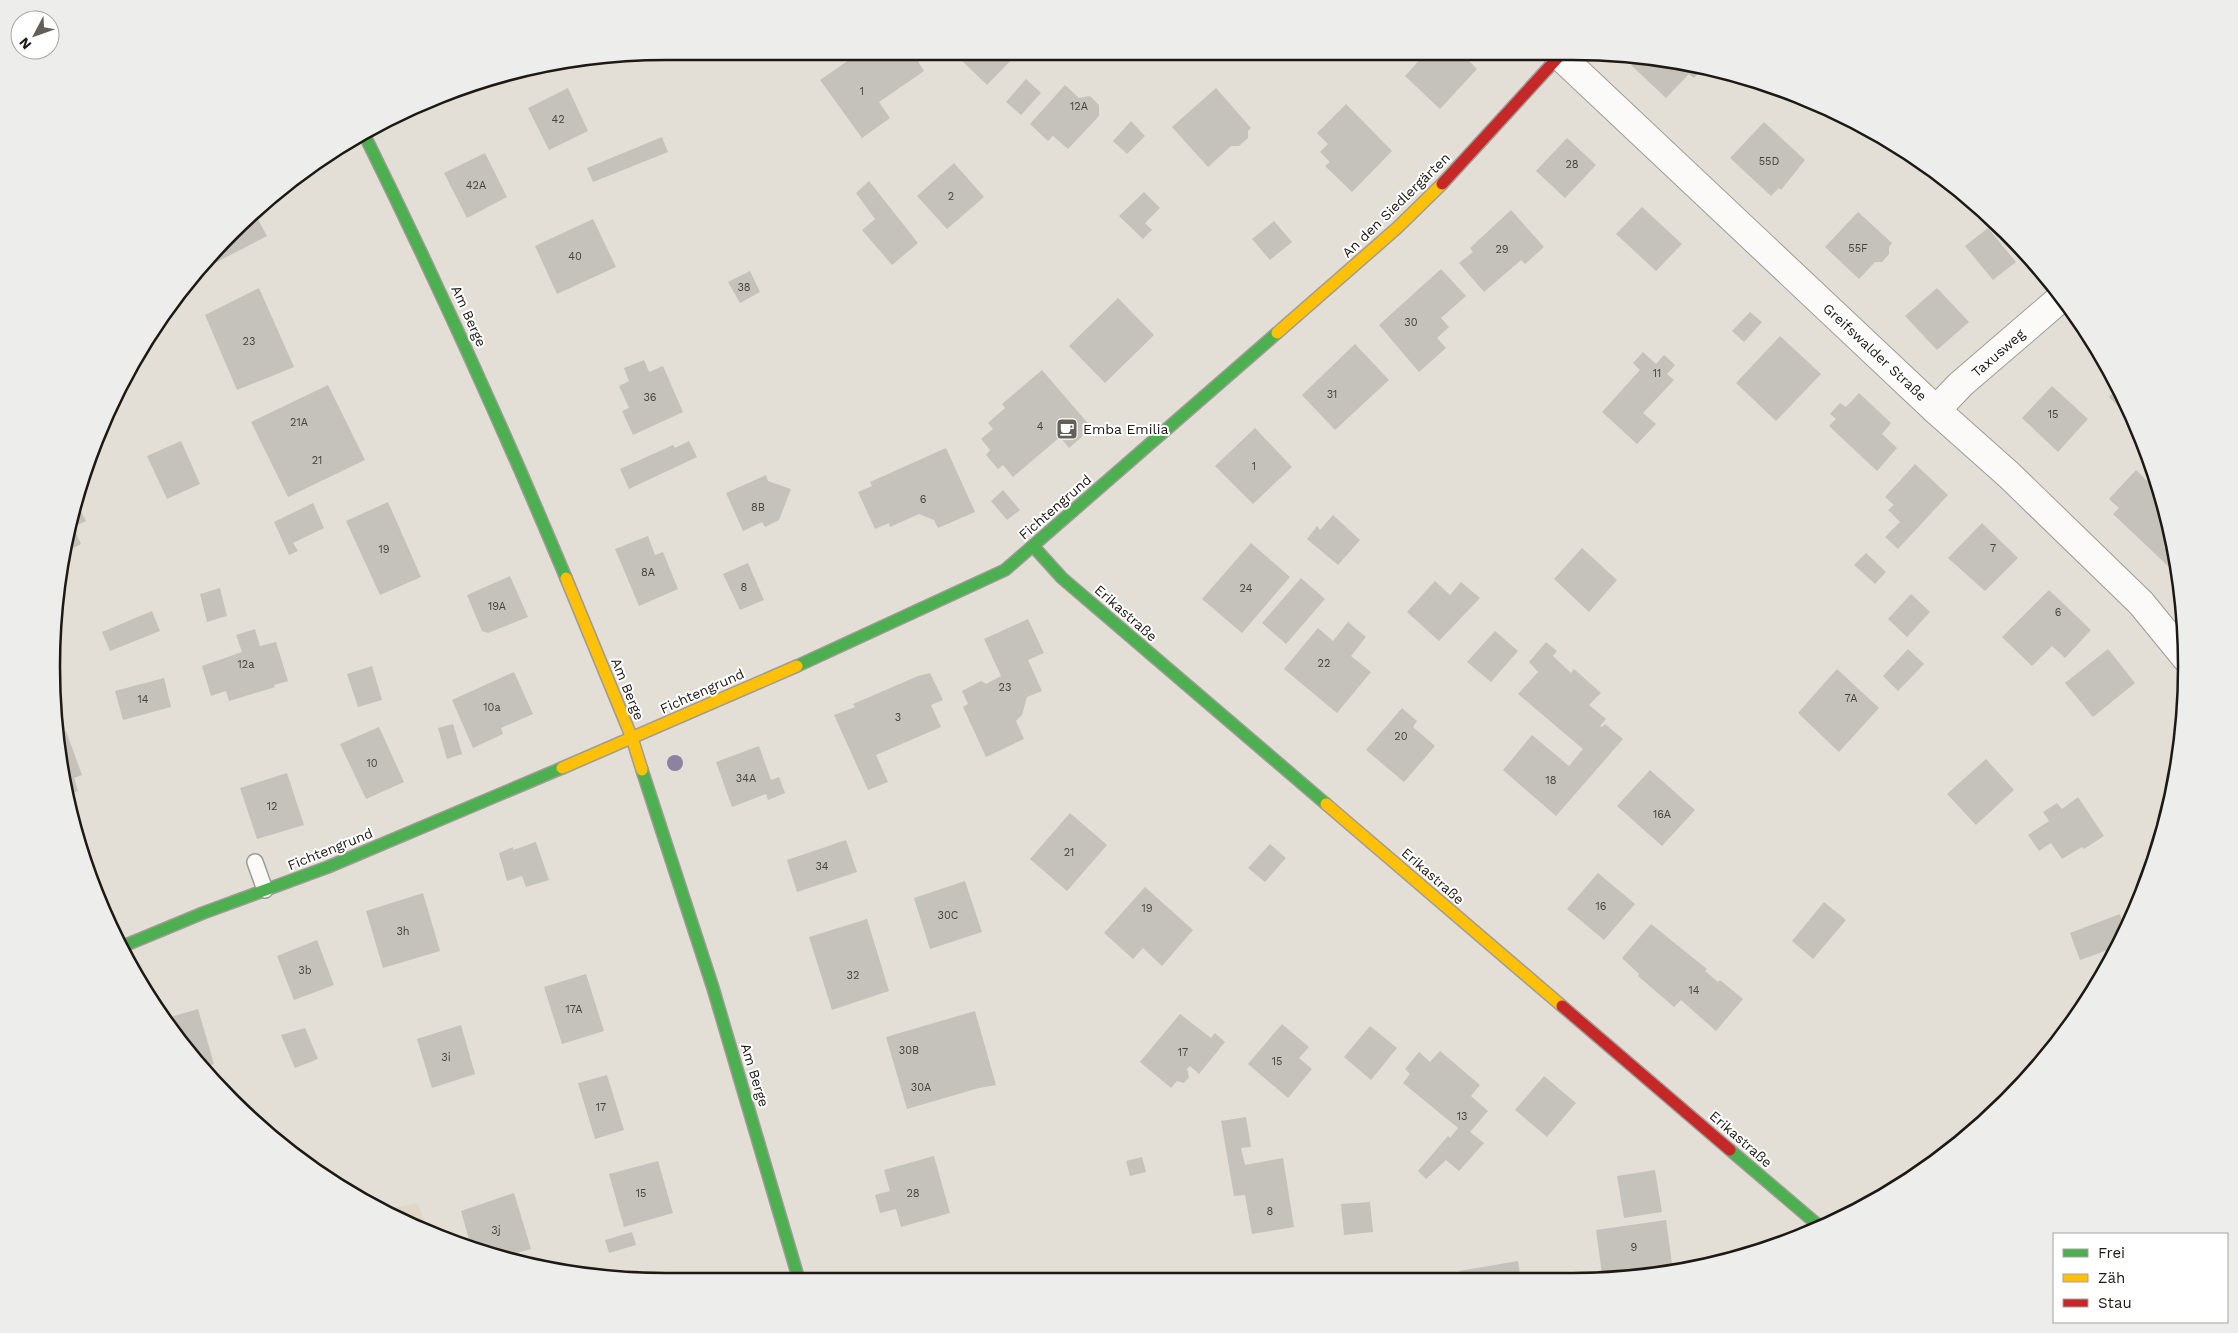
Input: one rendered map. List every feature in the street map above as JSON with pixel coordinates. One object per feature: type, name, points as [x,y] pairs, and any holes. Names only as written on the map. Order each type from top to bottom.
[{"type":"street","name":"An den Siedlergärten","points":[[1238,367],[1397,228],[1436,190],[1555,60]]},
{"type":"street","name":"Greifswalder Straße","points":[[1566,60],[1936,410],[2009,475],[2141,604],[2178,648]]},
{"type":"street","name":"Am Berge","points":[[367,139],[435,278],[510,443],[632,738],[713,988],[797,1273]]},
{"type":"street","name":"Taxusweg","points":[[1936,410],[1962,384],[2056,302]]},
{"type":"street","name":"Fichtengrund","points":[[128,944],[328,867],[632,738],[941,602],[1006,570],[1238,367]]},
{"type":"street","name":"Erikastraße","points":[[1033,546],[1069,584],[1815,1222]]},
{"type":"lane","points":[[255,862],[265,890]]},
{"type":"shaded area","points":[[418,1203],[424,1222],[398,1210],[394,1208]]},
{"type":"building","points":[[849,60],[917,60],[924,71],[879,102],[890,118],[862,138],[820,80]]},
{"type":"building","points":[[961,60],[1011,60],[987,85]]},
{"type":"building","points":[[1420,60],[1468,60],[1477,69],[1440,109],[1405,76]]},
{"type":"building","points":[[1633,63],[1651,65],[1698,74],[1694,78],[1689,74],[1666,98],[1631,65]]},
{"type":"building","points":[[1026,79],[1041,93],[1021,115],[1006,102]]},
{"type":"building","points":[[1065,85],[1079,98],[1090,96],[1099,105],[1099,116],[1068,149],[1053,136],[1048,141],[1030,124]]},
{"type":"building","points":[[568,88],[588,131],[549,150],[528,108]]},
{"type":"building","points":[[1216,88],[1251,128],[1248,131],[1248,138],[1239,146],[1231,146],[1208,167],[1172,127]]},
{"type":"building","points":[[1346,104],[1392,151],[1352,192],[1325,166],[1330,162],[1320,152],[1328,144],[1317,133]]},
{"type":"building","points":[[1131,121],[1145,136],[1127,154],[1113,141]]},
{"type":"building","points":[[1764,122],[1805,160],[1781,190],[1779,188],[1771,196],[1730,158]]},
{"type":"building","points":[[662,137],[668,152],[593,182],[587,168]]},
{"type":"building","points":[[1567,138],[1596,165],[1565,198],[1536,171]]},
{"type":"building","points":[[485,153],[507,197],[467,218],[444,173]]},
{"type":"building","points":[[954,163],[984,197],[947,229],[917,196]]},
{"type":"building","points":[[869,181],[918,243],[892,265],[862,230],[875,219],[856,193]]},
{"type":"building","points":[[1144,192],[1160,208],[1145,223],[1152,230],[1143,239],[1119,216]]},
{"type":"building","points":[[1642,207],[1682,244],[1656,271],[1616,234]]},
{"type":"building","points":[[1511,210],[1544,247],[1525,264],[1521,260],[1484,292],[1459,263],[1473,252],[1470,248]]},
{"type":"building","points":[[1858,212],[1892,243],[1889,247],[1889,254],[1882,262],[1875,262],[1859,279],[1825,247]]},
{"type":"building","points":[[258,219],[267,236],[215,263]]},
{"type":"building","points":[[593,219],[616,267],[557,294],[535,246]]},
{"type":"building","points":[[1274,221],[1292,242],[1270,260],[1252,239]]},
{"type":"building","points":[[1988,228],[2016,262],[1993,280],[1965,246]]},
{"type":"building","points":[[1441,269],[1466,296],[1441,318],[1449,327],[1437,338],[1446,348],[1419,372],[1379,325]]},
{"type":"building","points":[[750,271],[760,292],[740,303],[728,282]]},
{"type":"building","points":[[259,288],[294,367],[237,390],[205,315]]},
{"type":"building","points":[[1937,288],[1969,322],[1937,350],[1905,316]]},
{"type":"building","points":[[1118,298],[1154,335],[1105,383],[1069,346]]},
{"type":"building","points":[[1750,312],[1762,322],[1744,342],[1732,331]]},
{"type":"building","points":[[1780,336],[1821,374],[1776,421],[1736,383]]},
{"type":"building","points":[[1355,344],[1389,380],[1335,430],[1302,395]]},
{"type":"building","points":[[1643,352],[1656,364],[1664,355],[1675,365],[1667,374],[1674,380],[1643,413],[1656,424],[1637,444],[1602,412],[1640,370],[1633,363]]},
{"type":"building","points":[[644,360],[649,372],[663,366],[683,412],[633,435],[622,411],[629,408],[619,386],[629,381],[624,368]]},
{"type":"building","points":[[1042,370],[1092,428],[1069,448],[1060,437],[1013,477],[1003,465],[998,469],[986,455],[990,450],[981,439],[993,429],[988,423],[1005,408],[1002,404]]},
{"type":"building","points":[[328,385],[365,460],[288,497],[251,422]]},
{"type":"building","points":[[2052,386],[2088,419],[2058,452],[2022,418]]},
{"type":"building","points":[[1859,393],[1891,423],[1882,434],[1897,448],[1877,471],[1829,426],[1836,419],[1830,414],[1840,403],[1846,407]]},
{"type":"building","points":[[2113,393],[2119,407],[2109,397]]},
{"type":"building","points":[[1255,428],[1292,467],[1253,504],[1215,466]]},
{"type":"building","points":[[181,441],[200,484],[167,499],[147,456]]},
{"type":"building","points":[[689,441],[697,457],[629,489],[620,469],[673,445],[675,448]]},
{"type":"building","points":[[946,448],[975,512],[938,528],[934,520],[919,514],[890,527],[889,523],[875,529],[858,492],[872,486],[870,482]]},
{"type":"building","points":[[1915,464],[1948,495],[1898,549],[1885,537],[1900,522],[1888,510],[1894,505],[1885,497]]},
{"type":"building","points":[[2136,470],[2149,483],[2169,567],[2113,514],[2119,508],[2109,499]]},
{"type":"building","points":[[766,475],[768,481],[791,489],[779,520],[765,527],[762,522],[743,531],[726,493]]},
{"type":"building","points":[[1003,490],[1020,510],[1007,520],[991,501]]},
{"type":"building","points":[[388,502],[421,577],[380,595],[346,521]]},
{"type":"building","points":[[313,503],[324,528],[293,543],[298,551],[289,555],[274,522]]},
{"type":"building","points":[[81,511],[86,521],[77,525]]},
{"type":"building","points":[[1333,515],[1360,540],[1338,565],[1307,539],[1317,526],[1320,530]]},
{"type":"building","points":[[1982,523],[2018,558],[1985,591],[1948,558]]},
{"type":"building","points":[[76,533],[81,544],[72,549]]},
{"type":"building","points":[[648,536],[655,555],[663,552],[678,589],[639,606],[615,549]]},
{"type":"building","points":[[1251,543],[1290,577],[1242,633],[1202,599]]},
{"type":"building","points":[[1582,548],[1617,580],[1589,612],[1554,579]]},
{"type":"building","points":[[1866,553],[1886,572],[1875,584],[1854,565]]},
{"type":"building","points":[[748,563],[764,600],[740,610],[723,574]]},
{"type":"building","points":[[510,576],[528,617],[488,633],[482,631],[467,595]]},
{"type":"building","points":[[1301,578],[1325,599],[1286,644],[1262,623]]},
{"type":"building","points":[[1435,581],[1450,595],[1461,582],[1480,598],[1439,641],[1407,612]]},
{"type":"building","points":[[220,588],[227,616],[207,622],[200,594]]},
{"type":"building","points":[[2049,590],[2091,630],[2065,658],[2052,646],[2032,666],[2002,637]]},
{"type":"building","points":[[1911,594],[1930,612],[1907,637],[1888,619]]},
{"type":"building","points":[[152,611],[160,631],[110,651],[102,632]]},
{"type":"building","points":[[1028,619],[1044,653],[1028,660],[1042,691],[1027,697],[1022,715],[1016,721],[1024,739],[986,757],[963,707],[968,704],[962,691],[981,681],[986,684],[1001,676],[984,639]]},
{"type":"building","points":[[1348,622],[1366,637],[1351,656],[1371,672],[1337,713],[1284,669],[1318,628],[1333,641]]},
{"type":"building","points":[[255,629],[260,646],[276,642],[288,681],[274,685],[275,687],[229,701],[226,691],[211,696],[202,666],[242,652],[236,635]]},
{"type":"building","points":[[1495,631],[1518,651],[1491,682],[1467,662]]},
{"type":"building","points":[[1546,642],[1557,651],[1553,656],[1571,673],[1574,669],[1601,693],[1589,705],[1606,719],[1600,726],[1602,727],[1605,724],[1623,739],[1556,816],[1503,770],[1532,735],[1569,766],[1583,749],[1518,694],[1538,672],[1529,662]]},
{"type":"building","points":[[1908,649],[1924,664],[1898,691],[1883,676]]},
{"type":"building","points":[[2108,649],[2135,683],[2093,717],[2065,683]]},
{"type":"building","points":[[372,666],[382,700],[358,707],[347,674]]},
{"type":"building","points":[[1837,669],[1879,708],[1839,752],[1798,713]]},
{"type":"building","points":[[514,672],[533,714],[501,728],[503,734],[473,748],[452,700]]},
{"type":"building","points":[[930,673],[943,700],[931,705],[941,727],[876,755],[888,782],[868,790],[834,715],[855,707],[853,704],[918,676]]},
{"type":"building","points":[[164,678],[171,707],[123,720],[115,691]]},
{"type":"building","points":[[1402,708],[1417,721],[1413,727],[1435,746],[1404,782],[1366,750]]},
{"type":"building","points":[[453,724],[462,754],[447,759],[438,728]]},
{"type":"building","points":[[379,727],[404,782],[366,799],[340,744]]},
{"type":"building","points":[[66,731],[82,775],[74,778],[78,791],[74,793],[65,746],[64,732]]},
{"type":"building","points":[[759,746],[771,780],[779,777],[785,793],[768,800],[766,794],[732,807],[716,762]]},
{"type":"building","points":[[1986,759],[2014,790],[1976,825],[1947,794]]},
{"type":"building","points":[[1650,770],[1695,810],[1662,846],[1617,806]]},
{"type":"building","points":[[287,773],[304,825],[257,839],[240,788]]},
{"type":"building","points":[[2078,797],[2104,836],[2084,849],[2082,847],[2062,859],[2051,843],[2039,851],[2028,835],[2049,821],[2043,812],[2057,803],[2062,809]]},
{"type":"building","points":[[1070,813],[1107,845],[1067,891],[1030,859]]},
{"type":"building","points":[[846,840],[857,872],[797,892],[787,860]]},
{"type":"building","points":[[536,842],[549,880],[526,887],[522,876],[507,881],[499,853],[513,847],[513,850]]},
{"type":"building","points":[[1270,844],[1286,858],[1265,882],[1248,868]]},
{"type":"building","points":[[1598,873],[1635,904],[1604,940],[1567,909]]},
{"type":"building","points":[[965,881],[982,932],[930,949],[914,898]]},
{"type":"building","points":[[1145,887],[1193,930],[1162,966],[1143,948],[1133,959],[1104,933]]},
{"type":"building","points":[[423,893],[440,951],[383,968],[366,911]]},
{"type":"building","points":[[1824,902],[1846,920],[1813,959],[1792,941]]},
{"type":"building","points":[[2120,914],[2122,920],[2107,950],[2080,960],[2070,933]]},
{"type":"building","points":[[867,919],[889,991],[832,1010],[809,937]]},
{"type":"building","points":[[1651,924],[1707,969],[1705,971],[1718,982],[1720,980],[1743,999],[1716,1031],[1681,1000],[1674,1007],[1638,976],[1639,974],[1622,958]]},
{"type":"building","points":[[317,940],[334,985],[294,1000],[277,956]]},
{"type":"building","points":[[586,974],[604,1031],[562,1044],[544,987]]},
{"type":"building","points":[[198,1009],[214,1064],[210,1065],[185,1036],[172,1017]]},
{"type":"building","points":[[975,1011],[996,1085],[979,1088],[907,1109],[886,1037]]},
{"type":"building","points":[[1180,1014],[1211,1038],[1215,1033],[1225,1042],[1199,1074],[1190,1066],[1187,1069],[1189,1077],[1184,1083],[1177,1081],[1171,1088],[1140,1062]]},
{"type":"building","points":[[1282,1024],[1309,1047],[1299,1058],[1312,1069],[1288,1098],[1248,1064]]},
{"type":"building","points":[[461,1025],[475,1074],[432,1088],[417,1039]]},
{"type":"building","points":[[1370,1026],[1397,1048],[1371,1080],[1344,1057]]},
{"type":"building","points":[[305,1028],[318,1059],[295,1068],[281,1035]]},
{"type":"building","points":[[1440,1051],[1480,1085],[1471,1096],[1488,1111],[1470,1132],[1484,1143],[1459,1171],[1446,1160],[1426,1179],[1418,1171],[1448,1136],[1450,1138],[1458,1128],[1403,1083],[1410,1074],[1405,1069],[1419,1052],[1430,1062]]},
{"type":"building","points":[[607,1075],[624,1130],[595,1139],[578,1083]]},
{"type":"building","points":[[1544,1076],[1576,1103],[1547,1137],[1515,1110]]},
{"type":"building","points":[[1246,1117],[1251,1147],[1241,1148],[1245,1165],[1283,1158],[1294,1227],[1252,1234],[1245,1195],[1234,1196],[1221,1121]]},
{"type":"building","points":[[934,1156],[950,1213],[901,1227],[896,1209],[880,1213],[875,1195],[890,1191],[884,1170]]},
{"type":"building","points":[[1142,1157],[1146,1172],[1130,1176],[1126,1161]]},
{"type":"building","points":[[658,1161],[673,1213],[624,1227],[609,1174]]},
{"type":"building","points":[[1655,1170],[1662,1212],[1624,1218],[1617,1176]]},
{"type":"building","points":[[514,1193],[531,1249],[515,1253],[469,1240],[461,1211]]},
{"type":"building","points":[[1370,1202],[1373,1232],[1344,1235],[1341,1204]]},
{"type":"building","points":[[1666,1220],[1672,1264],[1602,1272],[1596,1230]]},
{"type":"building","points":[[632,1232],[636,1245],[609,1253],[605,1240]]},
{"type":"building","points":[[1518,1261],[1520,1273],[1459,1273],[1459,1271]]},
{"type":"traffic: fast","points":[[367,139],[468,354],[566,578]]},
{"type":"traffic: fast","points":[[797,666],[1005,570],[1277,333]]},
{"type":"traffic: fast","points":[[1033,546],[1062,578],[1326,804]]},
{"type":"traffic: fast","points":[[128,944],[203,913],[328,867],[562,768]]},
{"type":"traffic: fast","points":[[642,770],[713,988],[797,1273]]},
{"type":"traffic: fast","points":[[1730,1150],[1815,1222]]},
{"type":"traffic: slow","points":[[1277,333],[1397,228],[1442,184]]},
{"type":"traffic: slow","points":[[566,578],[632,738],[642,770]]},
{"type":"traffic: slow","points":[[562,768],[797,666]]},
{"type":"traffic: slow","points":[[1326,804],[1562,1006]]},
{"type":"traffic: jam","points":[[1442,184],[1556,60]]},
{"type":"traffic: jam","points":[[1562,1006],[1730,1150]]},
{"type":"place","name":"Emba Emilia","points":[[1067,429]]}]
